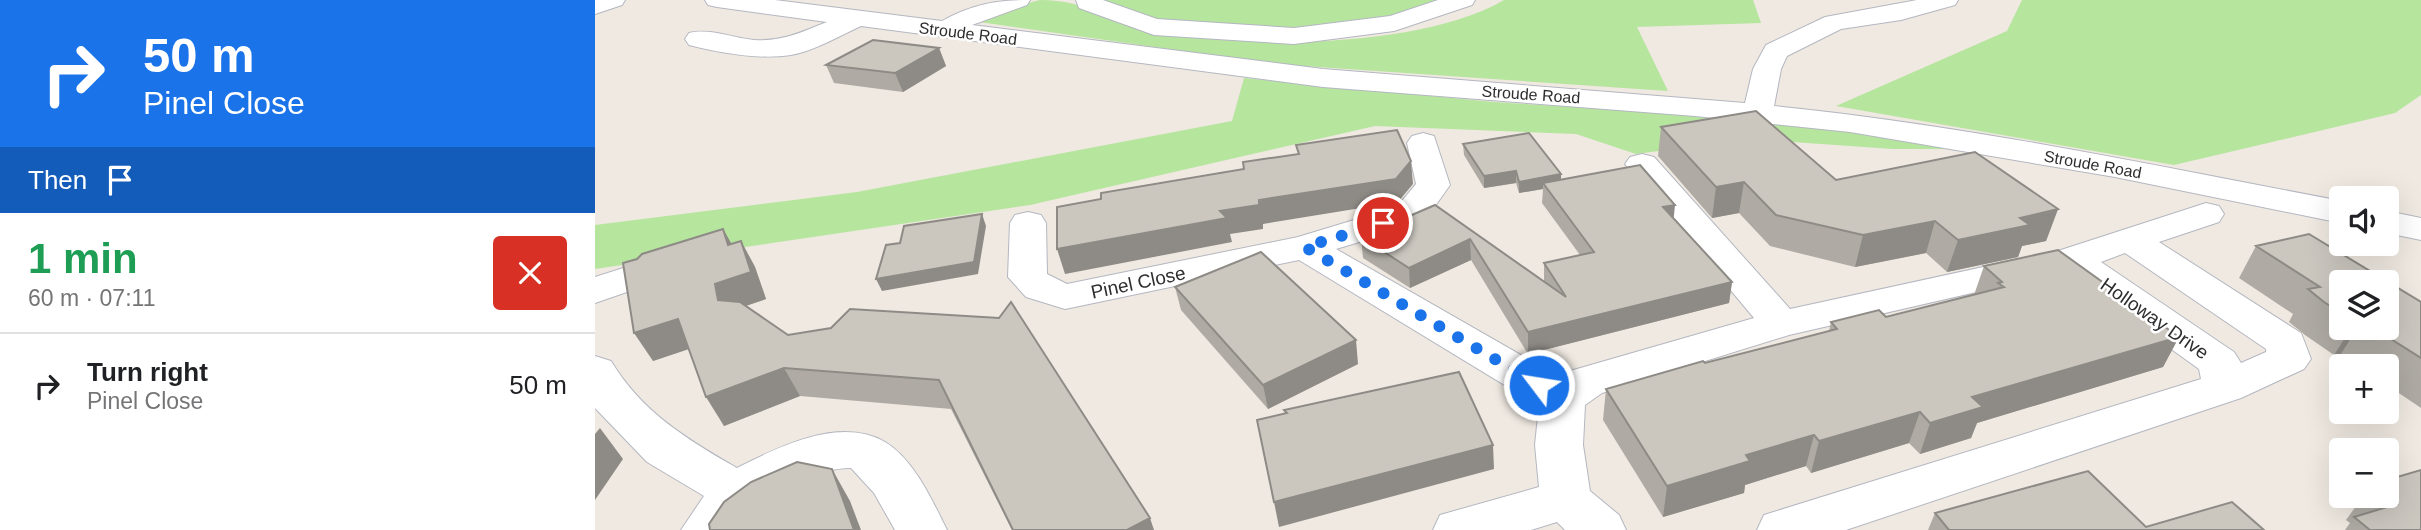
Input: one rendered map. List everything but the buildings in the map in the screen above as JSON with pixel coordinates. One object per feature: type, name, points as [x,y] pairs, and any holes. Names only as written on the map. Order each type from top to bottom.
[{"type":"street","points":[[595,7],[614,0]]},
{"type":"street","name":"Stroude Road","points":[[717,0],[854,20],[1322,78],[1758,113],[1850,123],[2018,150],[2329,210]]},
{"type":"street","points":[[946,30],[971,15],[1018,0]]},
{"type":"street","points":[[1088,0],[1089,3],[1154,27],[1294,36],[1394,23],[1463,0]]},
{"type":"street","points":[[1758,113],[1764,79],[1776,51],[1834,22],[1901,12],[1946,0]]},
{"type":"street","points":[[698,39],[754,48],[790,47],[854,20]]},
{"type":"street","name":"Pinel Close","points":[[1028,223],[1028,277],[1040,288],[1065,297],[1305,247],[1409,215],[1433,185],[1423,143]]},
{"type":"street","points":[[1642,164],[1781,324]]},
{"type":"street","points":[[1562,399],[1586,382],[1621,369],[1781,324],[2071,259],[2206,214]]},
{"type":"street","points":[[2399,224],[2421,229]]},
{"type":"street","points":[[1783,530],[2225,387],[2289,359],[2286,343],[2129,239]]},
{"type":"street","points":[[1305,247],[1562,399]]},
{"type":"street","name":"Holloway Drive","points":[[2071,259],[2219,362],[2225,387]]},
{"type":"street","points":[[595,291],[639,275]]},
{"type":"street","points":[[595,371],[602,388],[664,449],[736,491]]},
{"type":"street","points":[[1459,530],[1583,515],[1559,445],[1562,399]]},
{"type":"street","points":[[707,530],[736,491],[772,470],[810,456],[857,450],[868,454],[894,485],[921,530]]},
{"type":"green space","points":[[1040,0],[1072,3],[1153,30],[1191,36],[1283,42],[1381,36],[1427,28],[1469,16],[1504,0],[1753,0],[1761,23],[1637,27],[1668,91],[1274,64],[979,22],[1009,8]]},
{"type":"green space","points":[[1098,0],[1462,0],[1393,21],[1228,33],[1125,14]]},
{"type":"green space","points":[[2022,0],[2421,0],[2421,95],[2395,113],[2174,165],[1836,106],[2007,31]]},
{"type":"green space","points":[[1244,78],[1494,102],[1764,119],[1967,149],[1893,149],[1747,139],[1636,154],[1576,134],[1375,126],[1030,205],[595,269],[595,225],[857,192],[1232,121]]},
{"type":"route","points":[[1383,223],[1305,247],[1539,385]]}]
